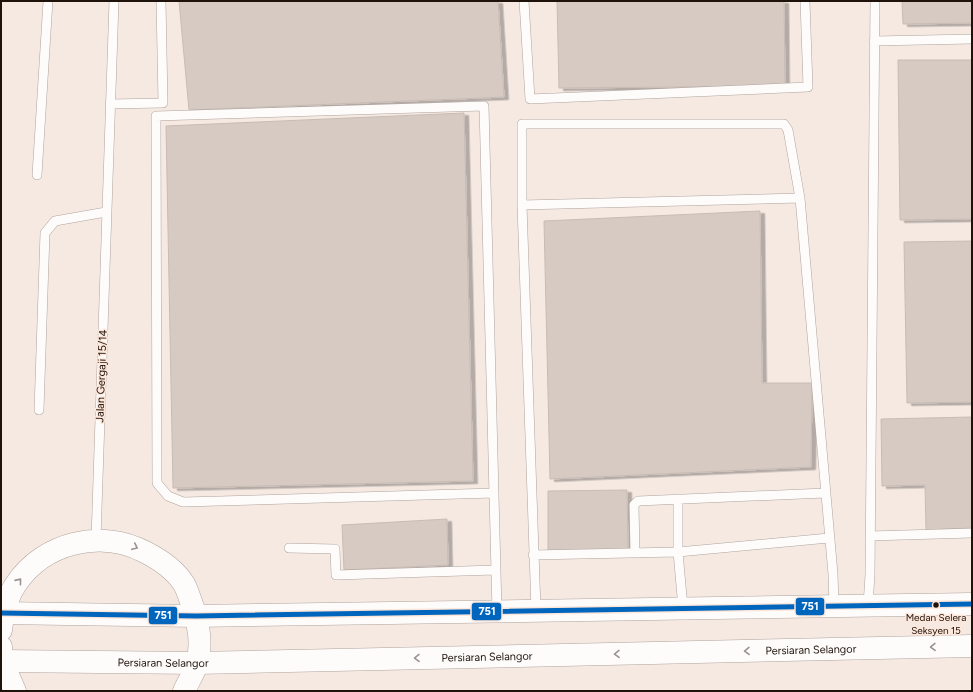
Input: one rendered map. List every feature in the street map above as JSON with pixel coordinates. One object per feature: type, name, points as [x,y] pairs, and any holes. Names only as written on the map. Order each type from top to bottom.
[{"type":"main road","points":[[184,691],[197,663],[200,640],[196,616],[184,584],[160,559],[130,544],[96,539],[64,546],[37,561],[16,584],[2,619],[196,616],[497,611],[536,610],[972,604]]},
{"type":"main road","name":"Persiaran Selangor","points":[[1,656],[197,663],[972,646]]},
{"type":"main road","points":[[1,656],[15,691]]},
{"type":"lane","points":[[37,175],[48,1]]},
{"type":"lane","name":"Jalan Gergaji 15/14","points":[[96,539],[114,1]]},
{"type":"lane","points":[[110,104],[163,102],[161,1]]},
{"type":"lane","points":[[524,1],[530,99],[808,87],[805,1]]},
{"type":"lane","points":[[868,605],[870,536],[875,1]]},
{"type":"lane","points":[[874,41],[972,39]]},
{"type":"lane","points":[[494,493],[183,502],[168,496],[157,483],[156,116],[484,106],[494,493],[495,570],[497,611]]},
{"type":"lane","points":[[536,610],[522,205],[522,124],[784,124],[788,130],[800,198],[834,606]]},
{"type":"lane","points":[[522,205],[800,198]]},
{"type":"lane","points":[[39,410],[45,233],[55,221],[106,212]]},
{"type":"lane","points":[[635,553],[634,505],[638,501],[825,493]]},
{"type":"lane","points":[[678,499],[678,552],[683,608]]},
{"type":"lane","points":[[870,536],[972,533]]},
{"type":"lane","points":[[533,556],[678,552],[829,538]]},
{"type":"lane","points":[[289,548],[335,549],[336,575],[495,570]]},
{"type":"building","points":[[179,1],[498,1],[504,97],[189,110]]},
{"type":"building","points":[[557,1],[784,1],[785,86],[559,88]]},
{"type":"building","points":[[902,1],[972,1],[972,23],[903,24]]},
{"type":"building","points":[[898,60],[972,60],[972,219],[900,220]]},
{"type":"building","points":[[464,113],[473,481],[173,488],[166,126]]},
{"type":"building","points":[[760,211],[762,383],[812,383],[811,467],[550,479],[544,221]]},
{"type":"building","points":[[972,241],[972,402],[907,403],[904,242]]},
{"type":"building","points":[[972,417],[972,528],[926,530],[925,485],[882,486],[881,419]]},
{"type":"building","points":[[627,490],[628,551],[548,551],[548,491]]},
{"type":"building","points":[[447,519],[448,565],[344,570],[342,525]]},
{"type":"transit line","name":"751","points":[[1,613],[196,616],[972,604]]},
{"type":"place","name":"Medan Selera Seksyen 15","points":[[936,605]]}]
